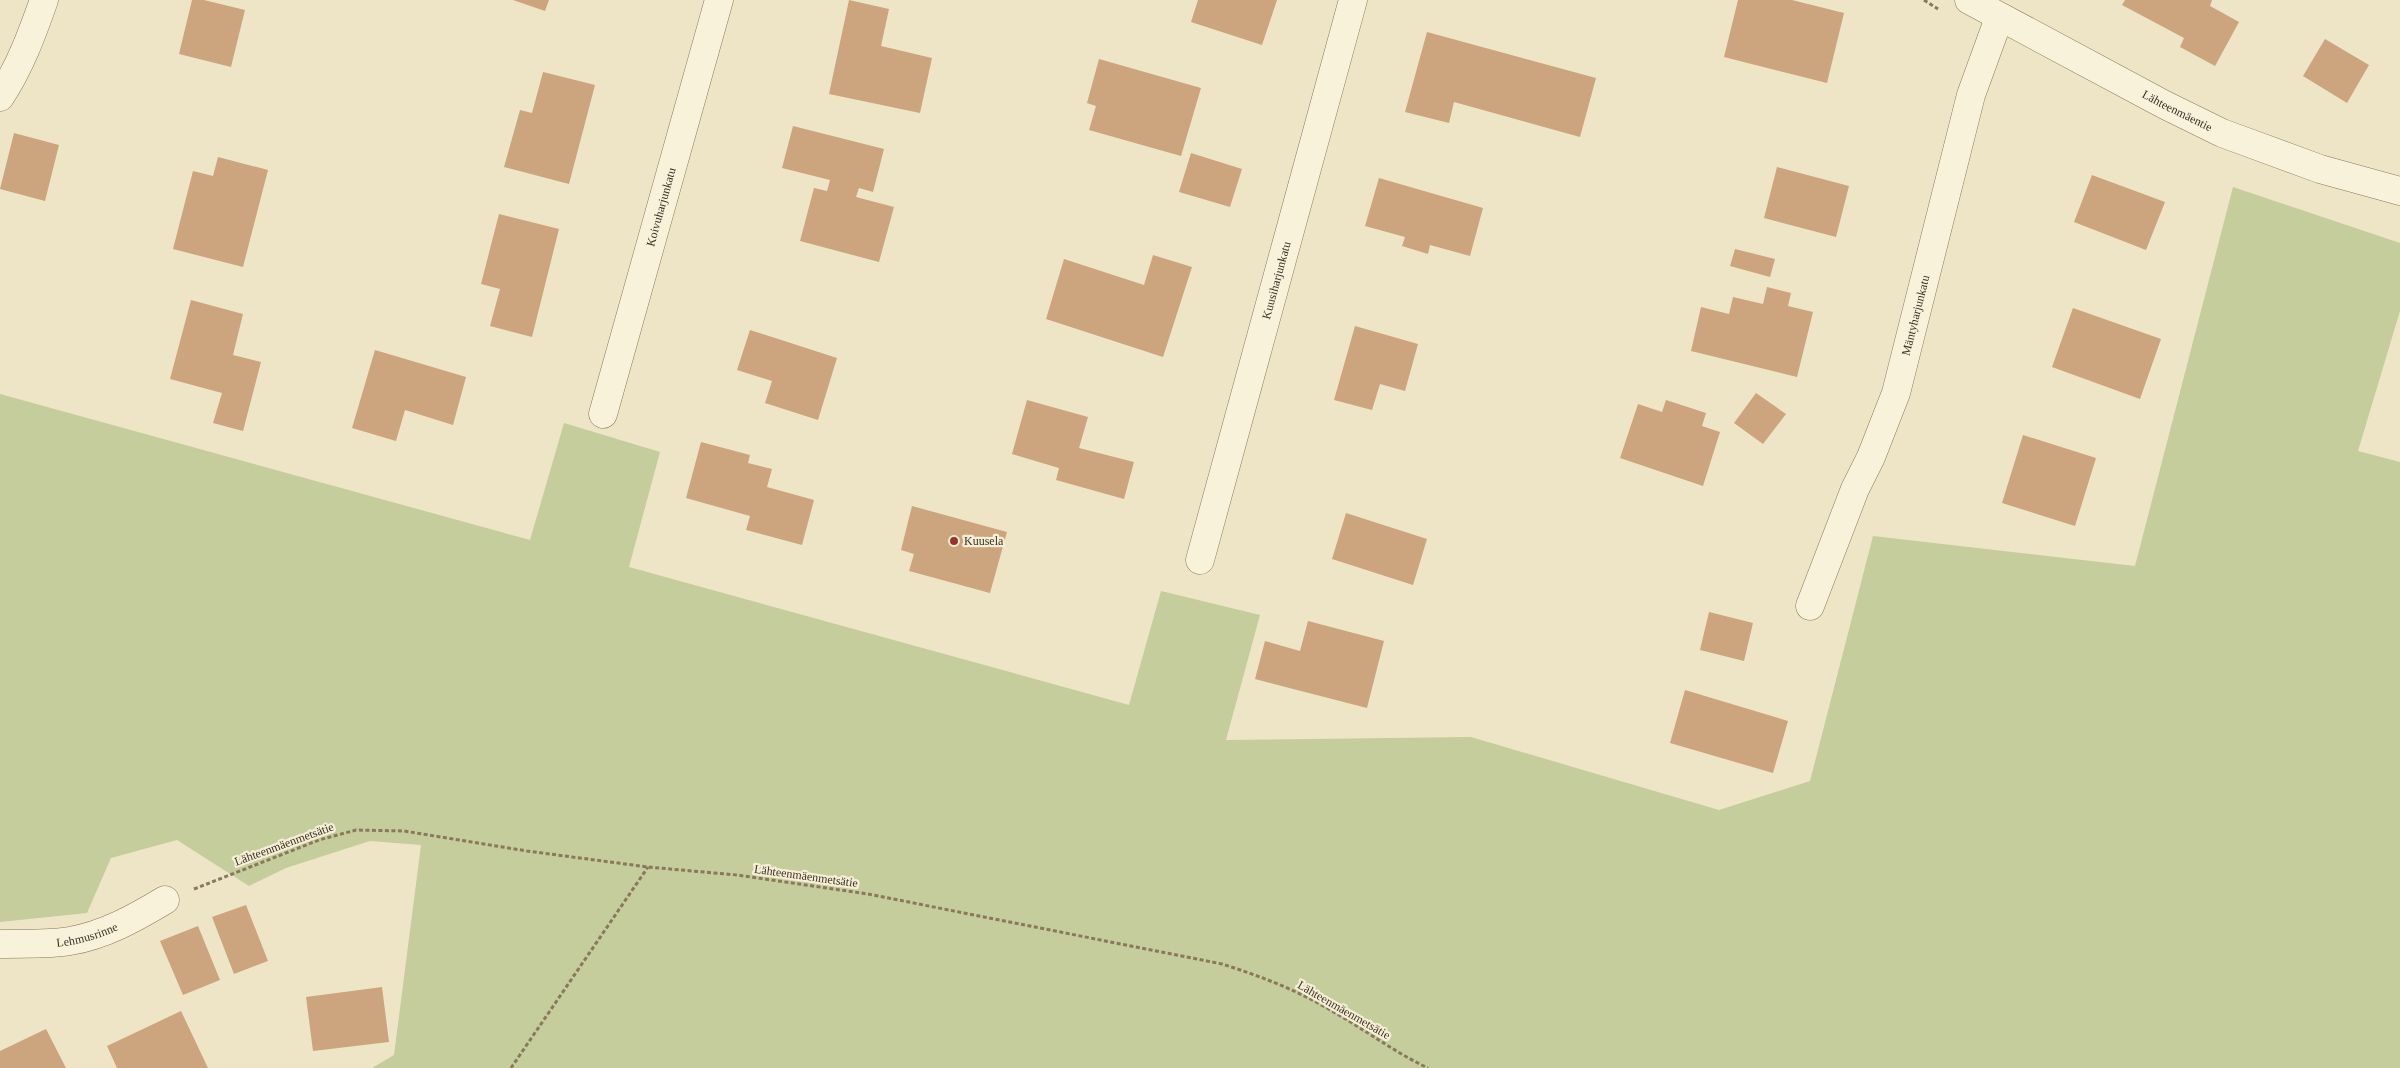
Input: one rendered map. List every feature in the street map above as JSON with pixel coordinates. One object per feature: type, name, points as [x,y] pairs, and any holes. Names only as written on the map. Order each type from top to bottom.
[{"type":"street","points":[[0,97],[11,80],[33,32],[44,0]]},
{"type":"street","name":"Koivuharjunkatu","points":[[603,414],[719,0]]},
{"type":"street","name":"Kuusiharjunkatu","points":[[1200,560],[1353,0]]},
{"type":"street","name":"Lähteenmäentie","points":[[1969,0],[1999,18],[2222,133],[2320,169],[2400,191]]},
{"type":"street","name":"Mäntyharjunkatu","points":[[1810,606],[1855,490],[1874,450],[1896,393],[1971,95],[1999,18]]},
{"type":"street","name":"Lehmusrinne","points":[[0,944],[69,941],[101,933],[133,919],[165,900]]},
{"type":"path","name":"Lähteenmäenmetsätie","points":[[165,900],[319,840],[356,830],[404,831],[502,848],[648,867],[738,875],[868,894],[1222,964],[1258,975],[1290,989],[1330,1010],[1428,1068]]},
{"type":"path","points":[[511,1068],[648,867]]},
{"type":"green space","points":[[2233,187],[2400,243],[2400,311],[2358,451],[2400,462],[2400,1068],[372,1068],[394,1055],[421,845],[370,841],[286,868],[249,886],[177,840],[111,858],[87,913],[0,922],[0,394],[530,540],[564,423],[660,452],[629,567],[1129,705],[1161,591],[1260,615],[1226,740],[1471,737],[1719,810],[1810,781],[1873,536],[2135,566]]},
{"type":"building","points":[[192,0],[204,0],[245,10],[231,67],[179,54]]},
{"type":"building","points":[[513,0],[549,0],[545,11]]},
{"type":"building","points":[[849,0],[889,9],[881,46],[932,58],[920,113],[829,94]]},
{"type":"building","points":[[1198,0],[1277,0],[1262,45],[1191,22]]},
{"type":"building","points":[[1738,0],[1792,0],[1844,13],[1827,83],[1724,57]]},
{"type":"building","points":[[2125,0],[2212,0],[2210,6],[2239,22],[2215,66],[2180,47],[2184,38],[2122,5]]},
{"type":"building","points":[[1427,32],[1596,78],[1580,137],[1454,102],[1449,123],[1405,112]]},
{"type":"building","points":[[2325,39],[2369,65],[2347,103],[2303,76]]},
{"type":"building","points":[[1099,59],[1201,88],[1181,156],[1089,130],[1096,106],[1087,103]]},
{"type":"building","points":[[543,72],[595,85],[569,184],[504,167],[520,110],[532,113]]},
{"type":"building","points":[[793,126],[884,149],[873,192],[859,188],[856,197],[894,207],[879,262],[800,241],[814,188],[827,191],[830,180],[782,168]]},
{"type":"building","points":[[14,133],[59,145],[45,201],[0,189]]},
{"type":"building","points":[[1191,153],[1242,169],[1230,207],[1179,192]]},
{"type":"building","points":[[218,157],[268,170],[243,267],[173,249],[193,171],[213,176]]},
{"type":"building","points":[[1777,167],[1849,186],[1836,237],[1764,218]]},
{"type":"building","points":[[2092,175],[2165,202],[2146,250],[2074,222]]},
{"type":"building","points":[[1379,178],[1483,208],[1470,256],[1430,245],[1428,254],[1402,246],[1405,237],[1365,226]]},
{"type":"building","points":[[499,214],[559,229],[532,337],[490,326],[500,289],[481,284]]},
{"type":"building","points":[[1735,249],[1775,259],[1770,277],[1730,266]]},
{"type":"building","points":[[1153,255],[1192,267],[1163,357],[1046,319],[1064,259],[1144,285]]},
{"type":"building","points":[[1767,287],[1791,293],[1788,306],[1813,312],[1797,377],[1691,351],[1701,307],[1729,314],[1733,297],[1763,304]]},
{"type":"building","points":[[191,300],[243,314],[233,355],[261,362],[243,431],[213,423],[222,393],[170,379]]},
{"type":"building","points":[[2073,308],[2161,339],[2140,399],[2052,367]]},
{"type":"building","points":[[1355,326],[1418,344],[1405,391],[1380,384],[1372,410],[1334,400]]},
{"type":"building","points":[[750,330],[837,358],[818,420],[765,403],[772,381],[737,370]]},
{"type":"building","points":[[375,350],[466,377],[453,425],[405,410],[396,441],[352,428]]},
{"type":"building","points":[[1756,393],[1786,414],[1763,444],[1734,423]]},
{"type":"building","points":[[1027,400],[1088,417],[1079,448],[1134,462],[1124,499],[1056,480],[1059,468],[1012,454]]},
{"type":"building","points":[[1666,400],[1706,413],[1702,426],[1720,432],[1703,486],[1620,458],[1638,404],[1662,412]]},
{"type":"building","points":[[2023,435],[2096,458],[2075,526],[2002,503]]},
{"type":"building","points":[[701,442],[750,455],[748,463],[772,469],[767,487],[814,500],[802,545],[746,530],[750,516],[686,498]]},
{"type":"building","name":"Kuusela","points":[[912,506],[1007,532],[990,593],[909,571],[914,554],[901,550]]},
{"type":"building","points":[[1346,513],[1427,539],[1413,585],[1332,559]]},
{"type":"building","points":[[1709,612],[1753,623],[1744,661],[1700,650]]},
{"type":"building","points":[[1308,621],[1384,641],[1367,708],[1255,679],[1265,641],[1300,651]]},
{"type":"building","points":[[1685,690],[1788,721],[1773,773],[1670,743]]},
{"type":"building","points":[[246,905],[268,961],[234,974],[212,917]]},
{"type":"building","points":[[198,926],[220,980],[183,995],[160,941]]},
{"type":"building","points":[[382,987],[389,1042],[313,1051],[306,997]]},
{"type":"building","points":[[181,1011],[208,1068],[117,1068],[107,1046]]},
{"type":"building","points":[[46,1029],[66,1068],[0,1068],[0,1051]]},
{"type":"place","name":"Kuusela","points":[[954,541]]}]
